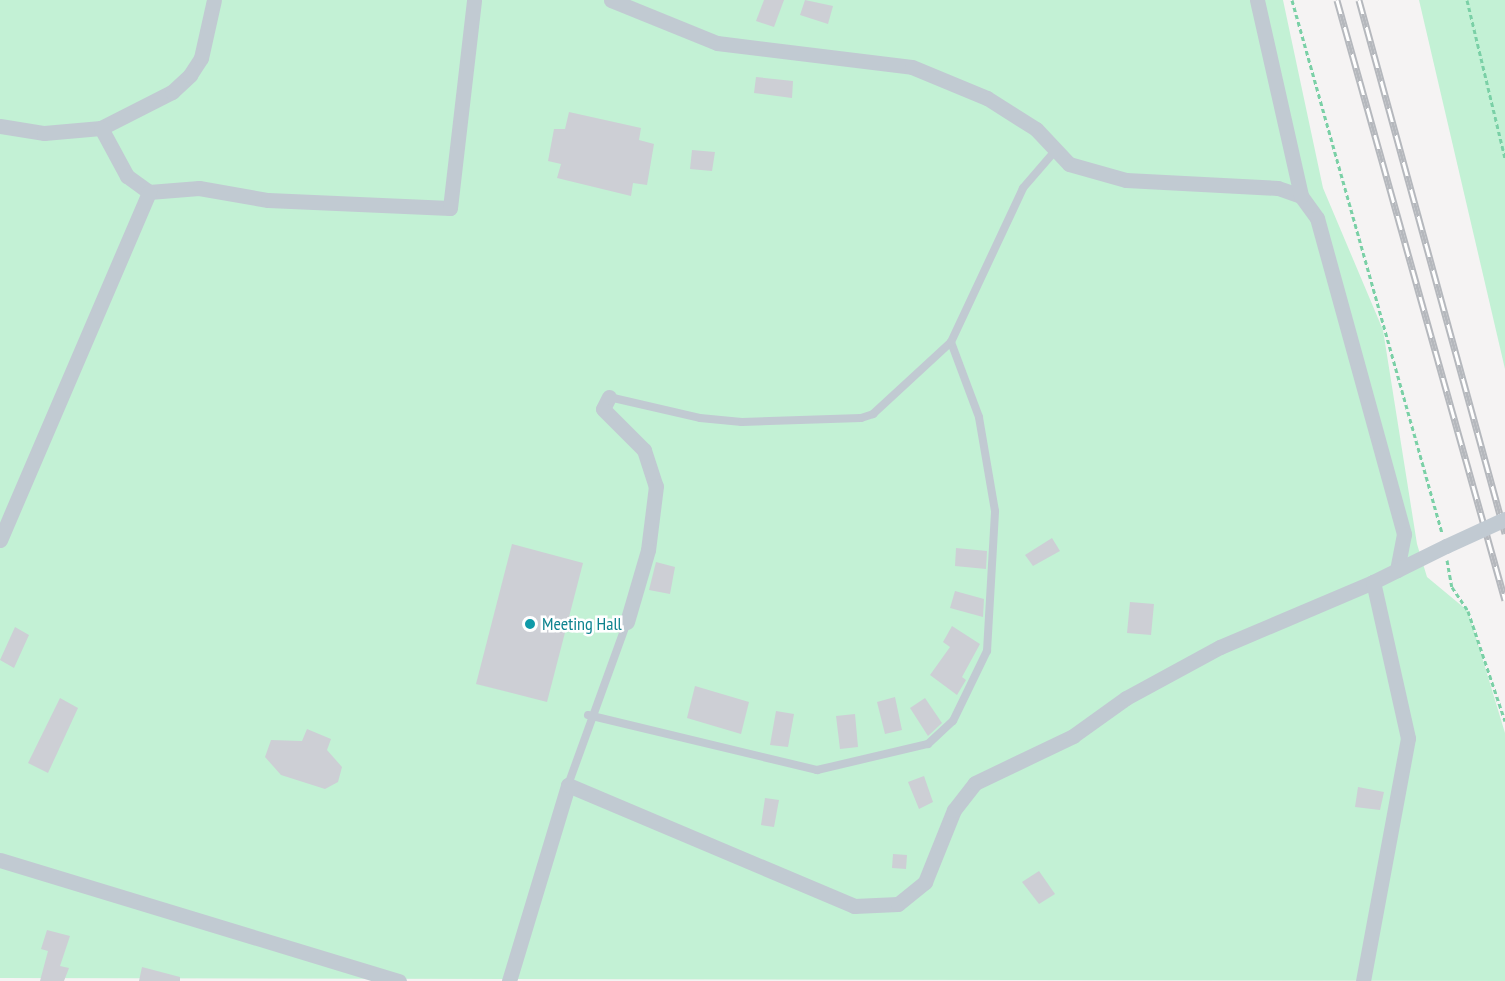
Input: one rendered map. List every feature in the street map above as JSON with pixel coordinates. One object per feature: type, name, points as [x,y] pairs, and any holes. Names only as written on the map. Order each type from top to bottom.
[{"type":"street","points":[[0,126],[44,133],[101,128],[172,92],[190,75],[201,58],[214,0]]},
{"type":"street","points":[[101,128],[127,176],[149,192],[199,188],[268,200],[450,208],[474,0]]},
{"type":"street","points":[[611,0],[717,43],[912,68],[987,98],[1036,129],[1069,164],[1126,180],[1278,188],[1301,195]]},
{"type":"street","points":[[1257,0],[1301,195],[1317,218],[1404,534],[1397,570]]},
{"type":"street","points":[[0,540],[149,192]]},
{"type":"street","points":[[609,397],[603,409],[644,450],[656,486],[648,550],[627,622]]},
{"type":"street","points":[[509,981],[568,785],[854,906],[898,904],[925,882],[954,810],[975,783],[1072,736],[1126,698],[1220,647],[1373,582],[1505,519]]},
{"type":"street","points":[[1364,981],[1408,738],[1373,582]]},
{"type":"street","points":[[0,860],[399,981]]},
{"type":"lane","points":[[609,397],[700,418],[742,422],[861,418],[873,414],[951,342],[1023,188],[1055,151]]},
{"type":"lane","points":[[589,716],[817,770],[928,744],[954,721],[987,651],[995,511],[979,417],[951,342]]},
{"type":"lane","points":[[568,785],[589,716],[627,622]]},
{"type":"path","points":[[1292,0],[1446,546],[1452,587],[1468,611],[1505,721]]},
{"type":"path","points":[[1467,0],[1505,158]]},
{"type":"green space","points":[[0,0],[1283,0],[1323,188],[1383,330],[1417,544],[1427,577],[1468,611],[1505,733],[1505,981],[0,978]]},
{"type":"green space","points":[[1419,0],[1505,0],[1505,369]]},
{"type":"building","points":[[764,0],[784,0],[774,27],[756,21]]},
{"type":"building","points":[[805,0],[833,6],[828,24],[800,15]]},
{"type":"building","points":[[756,77],[793,81],[792,98],[754,93]]},
{"type":"building","points":[[569,112],[641,128],[639,140],[654,144],[647,185],[633,183],[631,196],[557,178],[561,164],[548,161],[554,129],[565,129]]},
{"type":"building","points":[[692,150],[715,152],[712,171],[690,169]]},
{"type":"building","points":[[1052,538],[1060,551],[1033,566],[1025,555]]},
{"type":"building","name":"Meeting Hall","points":[[512,544],[583,563],[547,702],[476,684]]},
{"type":"building","points":[[956,548],[987,551],[986,569],[955,566]]},
{"type":"building","points":[[656,562],[675,567],[670,594],[649,590]]},
{"type":"building","points":[[955,591],[984,599],[983,617],[950,608]]},
{"type":"building","points":[[1130,602],[1154,604],[1151,635],[1127,633]]},
{"type":"building","points":[[952,626],[980,644],[962,677],[966,680],[957,695],[930,675],[950,647],[943,642]]},
{"type":"building","points":[[15,627],[29,635],[14,668],[0,660]]},
{"type":"building","points":[[695,686],[749,702],[741,734],[687,718]]},
{"type":"building","points":[[895,697],[902,730],[885,734],[877,702]]},
{"type":"building","points":[[60,698],[78,708],[48,773],[28,763]]},
{"type":"building","points":[[925,698],[942,723],[928,736],[910,708]]},
{"type":"building","points":[[776,711],[794,714],[788,747],[770,745]]},
{"type":"building","points":[[855,714],[858,747],[840,749],[836,716]]},
{"type":"building","points":[[307,729],[331,739],[327,750],[342,767],[338,782],[325,789],[281,775],[265,757],[271,740],[302,741]]},
{"type":"building","points":[[924,776],[933,802],[919,809],[908,782]]},
{"type":"building","points":[[1358,787],[1384,792],[1380,810],[1355,807]]},
{"type":"building","points":[[765,798],[779,800],[774,827],[761,825]]},
{"type":"building","points":[[893,854],[907,855],[906,869],[892,868]]},
{"type":"building","points":[[1039,871],[1055,894],[1039,904],[1022,882]]},
{"type":"building","points":[[47,930],[70,936],[60,966],[69,968],[64,981],[40,981],[48,951],[41,949]]},
{"type":"building","points":[[142,967],[180,977],[180,981],[139,981]]},
{"type":"railway","points":[[1337,0],[1505,600]]},
{"type":"railway","points":[[1359,0],[1505,533]]},
{"type":"place","name":"Meeting Hall","points":[[530,624]]}]
